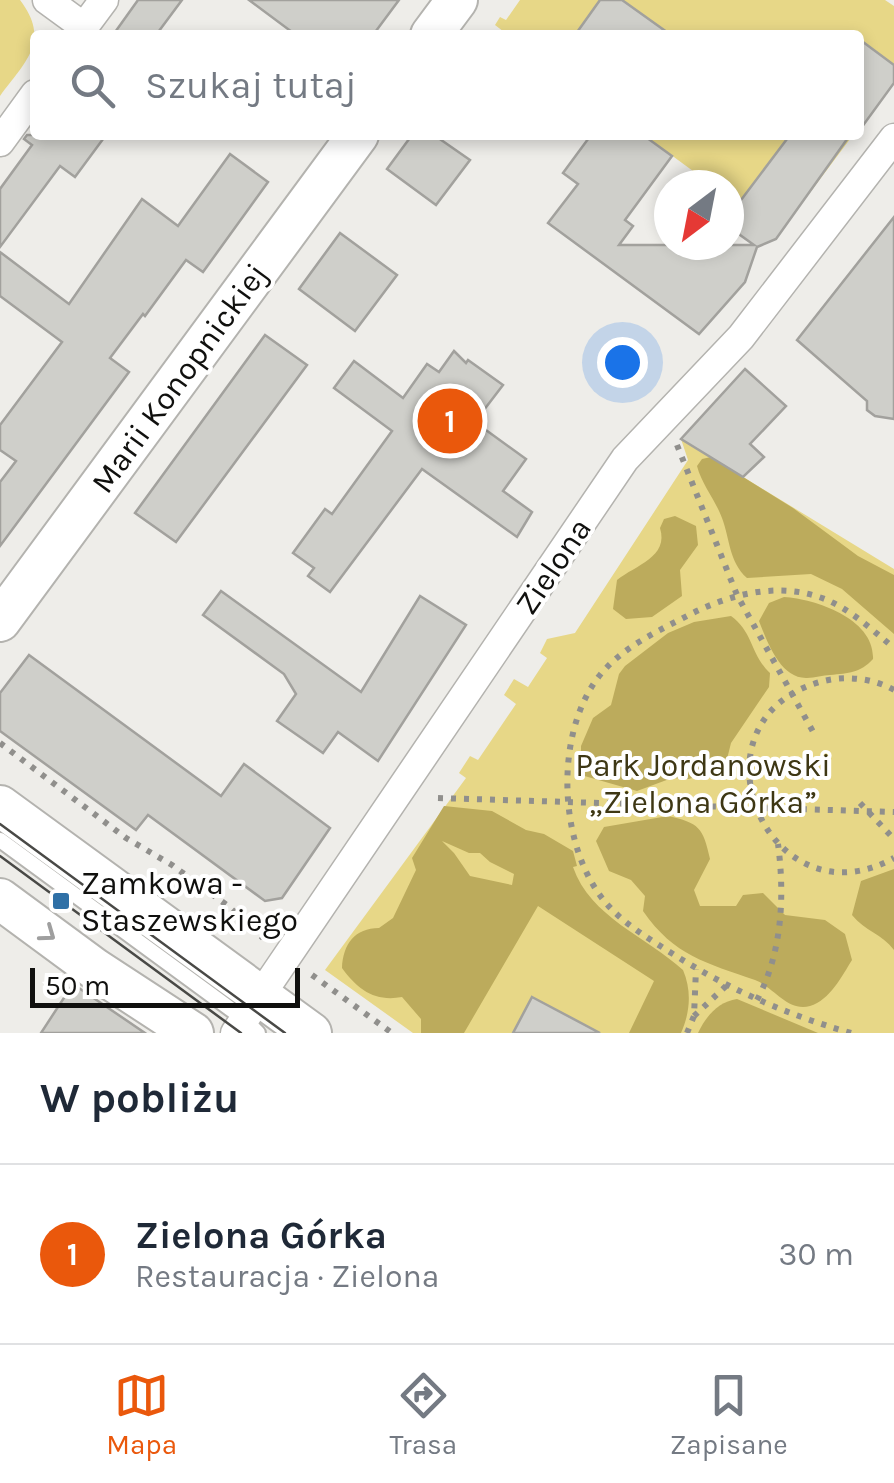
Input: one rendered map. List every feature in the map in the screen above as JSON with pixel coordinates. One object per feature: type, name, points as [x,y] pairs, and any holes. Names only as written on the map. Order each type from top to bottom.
[{"type":"street","points":[[48,0],[80,30]]},
{"type":"street","points":[[82,30],[104,0]]},
{"type":"street","points":[[435,30],[457,0]]},
{"type":"street","points":[[0,142],[30,101]]},
{"type":"street","name":"Zielona","points":[[249,1020],[625,458],[741,337],[894,138]]},
{"type":"street","name":"Marii Konopnickiej","points":[[0,621],[354,140]]},
{"type":"street","points":[[0,806],[249,1020],[311,1033]]},
{"type":"street","points":[[0,899],[95,969],[193,1033]]},
{"type":"lane","points":[[0,840],[249,1020],[273,1033]]},
{"type":"path","points":[[673,436],[737,595],[816,737]]},
{"type":"path","points":[[851,1033],[726,986],[612,911],[585,868],[569,802],[567,768],[578,716],[599,677],[635,644],[700,609],[737,595],[794,591],[820,597],[844,609],[894,648]]},
{"type":"path","points":[[894,690],[866,680],[845,678],[826,680],[792,693],[771,713],[749,764],[754,808],[778,843],[805,862],[846,872],[894,858]]},
{"type":"path","points":[[0,742],[126,838],[172,865],[228,906],[263,938]]},
{"type":"path","points":[[438,798],[894,812]]},
{"type":"path","points":[[860,803],[894,838]]},
{"type":"path","points":[[758,1000],[774,964],[779,936],[778,843]]},
{"type":"path","points":[[687,1033],[694,1016],[696,969]]},
{"type":"path","points":[[309,973],[392,1033]]},
{"type":"path","points":[[694,1016],[726,986]]},
{"type":"green space","points":[[0,0],[20,0],[34,27],[30,30],[30,52],[0,96]]},
{"type":"green space","points":[[520,0],[885,0],[894,6],[894,81],[864,120],[864,30],[502,30],[495,25],[500,17],[506,20]]},
{"type":"green space","points":[[651,140],[849,140],[779,234],[744,209],[744,170],[692,170]]},
{"type":"green space","name":"Park Jordanowski „Zielona Górka”","points":[[681,439],[894,569],[894,1033],[413,1033],[325,970],[466,778],[459,773],[470,756],[478,760],[516,704],[504,695],[514,679],[528,687],[547,658],[540,653],[547,639],[575,633],[688,460]]},
{"type":"shaded area","points":[[711,457],[793,508],[858,556],[894,575],[894,634],[842,589],[811,574],[747,578],[733,558],[722,518],[697,466],[702,459]]},
{"type":"shaded area","points":[[675,516],[696,526],[698,545],[680,570],[682,596],[652,617],[626,619],[613,609],[617,580],[655,553],[660,546],[664,519]]},
{"type":"shaded area","points":[[784,597],[827,607],[854,622],[871,645],[873,659],[849,673],[807,678],[789,672],[776,657],[759,621],[769,603]]},
{"type":"shaded area","points":[[731,616],[744,629],[770,673],[769,687],[731,743],[725,767],[689,779],[672,778],[637,791],[581,775],[581,746],[593,718],[611,705],[625,666],[668,633],[694,622]]},
{"type":"shaded area","points":[[444,806],[492,811],[573,851],[577,866],[573,867],[592,900],[683,970],[689,1002],[681,1033],[629,1033],[654,981],[538,906],[464,1033],[421,1033],[421,1019],[402,997],[383,998],[368,993],[342,968],[345,952],[357,934],[379,928],[393,918],[416,870],[412,858]],"holes":[[[442,841],[469,853],[480,853],[514,874],[512,885],[470,876]]]},
{"type":"shaded area","points":[[668,816],[693,824],[705,840],[710,859],[694,890],[700,906],[736,906],[743,895],[763,893],[785,915],[825,920],[845,934],[852,960],[824,999],[810,1006],[794,1005],[762,983],[693,956],[655,926],[643,911],[645,896],[631,880],[609,871],[596,841],[604,827]]},
{"type":"shaded area","points":[[894,869],[894,950],[852,915],[861,881]]},
{"type":"shaded area","points":[[737,999],[818,1033],[698,1033],[713,1011]]},
{"type":"building","points":[[138,0],[182,0],[160,30],[117,30]]},
{"type":"building","points":[[249,0],[399,0],[377,30],[289,30]]},
{"type":"building","points":[[600,0],[622,0],[664,30],[579,30]]},
{"type":"building","points":[[864,43],[894,65],[894,83],[864,124]]},
{"type":"building","points":[[30,135],[30,140],[102,140],[75,177],[60,166],[0,247],[0,189],[32,145],[24,139]]},
{"type":"building","points":[[408,140],[441,140],[470,160],[436,205],[387,169]]},
{"type":"building","points":[[587,140],[650,140],[672,156],[662,170],[654,170],[654,181],[625,220],[633,226],[619,245],[654,245],[654,260],[744,260],[744,245],[754,245],[744,238],[744,196],[786,140],[846,140],[776,239],[757,247],[745,282],[699,334],[548,223],[578,184],[563,173]]},
{"type":"building","points":[[230,154],[268,182],[203,272],[186,260],[110,358],[129,372],[0,546],[0,482],[16,461],[0,450],[0,425],[62,342],[0,296],[0,252],[69,304],[142,199],[178,226]]},
{"type":"building","points":[[894,217],[894,419],[875,416],[867,410],[867,401],[797,340]]},
{"type":"building","points":[[340,233],[397,275],[355,331],[299,289]]},
{"type":"building","points":[[265,335],[307,365],[176,542],[135,513]]},
{"type":"building","points":[[454,351],[466,363],[468,360],[503,385],[477,419],[479,425],[526,459],[503,491],[532,512],[517,537],[422,469],[330,592],[308,576],[314,568],[293,553],[325,509],[332,514],[392,431],[334,388],[354,361],[403,398],[427,364],[439,372]]},
{"type":"building","points":[[745,369],[786,406],[750,444],[764,457],[743,477],[681,439]]},
{"type":"building","points":[[221,591],[361,692],[420,596],[466,625],[378,761],[338,732],[323,753],[277,721],[296,694],[284,674],[203,615]]},
{"type":"building","points":[[29,655],[221,796],[244,764],[330,828],[282,898],[265,901],[148,815],[136,830],[0,731],[0,693]]},
{"type":"building","points":[[73,984],[145,1033],[41,1033]]},
{"type":"building","points":[[532,997],[600,1033],[513,1033]]},
{"type":"tram line","points":[[0,824],[285,1033]]},
{"type":"tram line","points":[[0,856],[241,1033]]},
{"type":"place","name":"Zielona Górka","points":[[450,421]]},
{"type":"place","name":"Zamkowa - Staszewskiego","points":[[61,901]]}]
